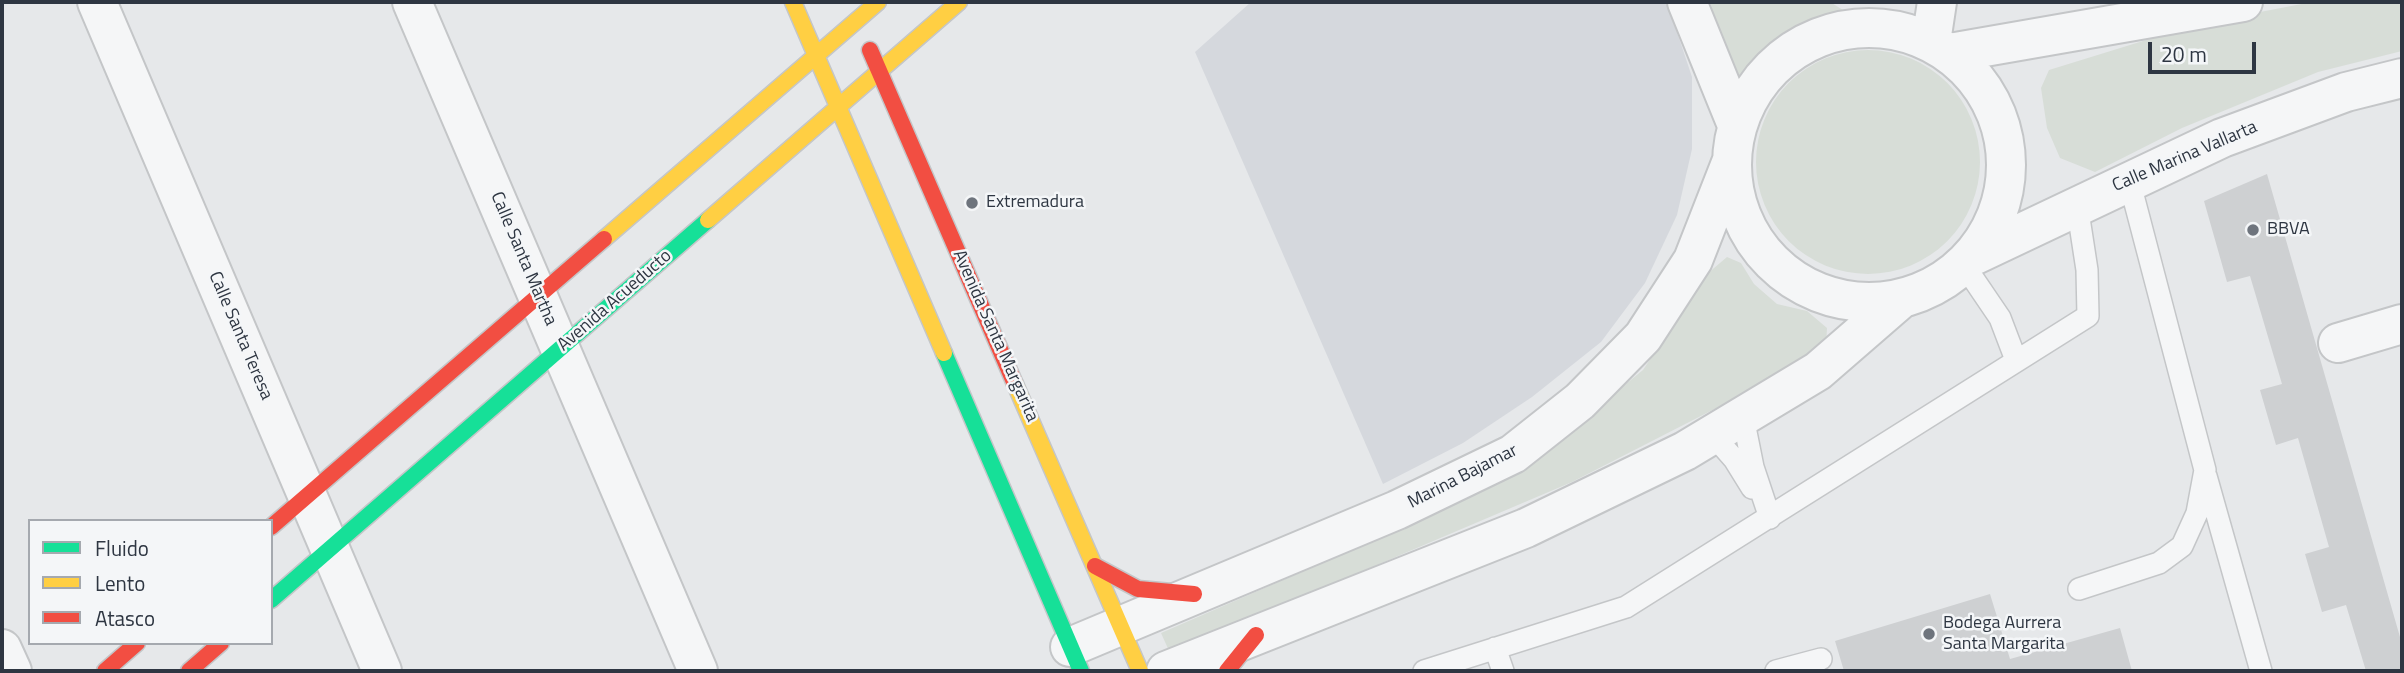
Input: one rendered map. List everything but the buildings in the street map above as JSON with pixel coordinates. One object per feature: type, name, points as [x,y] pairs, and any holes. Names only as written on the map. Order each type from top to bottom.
[{"type":"main road","points":[[793,2],[1075,659]]},
{"type":"main road","name":"Avenida Santa Margarita","points":[[849,2],[1140,671]]},
{"type":"main road","points":[[273,525],[878,2]]},
{"type":"main road","name":"Avenida Acueducto","points":[[273,598],[959,2]]},
{"type":"main road","points":[[1095,566],[1138,589],[1194,594]]},
{"type":"main road","points":[[1227,671],[1256,635]]},
{"type":"main road","points":[[105,671],[135,645]]},
{"type":"main road","points":[[189,671],[219,645]]},
{"type":"street","name":"Calle Santa Teresa","points":[[97,2],[382,671]]},
{"type":"street","name":"Calle Santa Martha","points":[[412,2],[698,671]]},
{"type":"street","points":[[1687,2],[1734,143],[1740,211],[1765,254],[1804,286],[1851,302],[1901,299]]},
{"type":"street","points":[[1846,2],[1930,42],[1982,85],[2001,126],[2007,171],[1997,216],[1969,260]]},
{"type":"street","points":[[1930,42],[1937,2]]},
{"type":"street","name":"Marina Bajamar","points":[[1075,659],[1120,625],[1397,510],[1513,454],[1580,401],[1643,337],[1686,271],[1756,86],[1785,55],[1823,34],[1866,27],[1930,42],[2243,2]]},
{"type":"street","name":"Calle Marina Vallarta","points":[[1901,299],[1949,280],[1969,260],[2077,205],[2222,138],[2346,92],[2402,78]]},
{"type":"street","points":[[1166,671],[1526,528],[1685,451],[1818,371],[1901,299]]},
{"type":"street","points":[[2338,343],[2402,326]]},
{"type":"street","points":[[2,649],[12,671]]},
{"type":"lane","points":[[2129,180],[2261,671]]},
{"type":"lane","points":[[1424,671],[1626,607],[2088,316],[2087,270],[2077,205]]},
{"type":"lane","points":[[1969,260],[2000,318],[2017,360]]},
{"type":"lane","points":[[1727,426],[1734,459],[1770,518]]},
{"type":"lane","points":[[1727,426],[1753,467],[1770,518]]},
{"type":"lane","points":[[2079,589],[2160,562],[2182,546],[2197,513],[2205,470]]},
{"type":"lane","points":[[1495,648],[1503,671]]},
{"type":"lane","points":[[1776,671],[1821,659]]},
{"type":"shaded area","points":[[1251,2],[1667,2],[1692,77],[1692,149],[1677,215],[1645,283],[1601,342],[1532,397],[1463,443],[1383,484],[1195,52]]},
{"type":"shaded area","points":[[1710,2],[1830,2],[1856,18],[1802,34],[1769,57],[1739,99]]},
{"type":"shaded area","points":[[2312,2],[2402,2],[2402,51],[2318,72],[2182,128],[2095,172],[2060,158],[2047,128],[2041,88],[2049,70],[2198,24]]},
{"type":"shaded area","points":[[1868,50],[1911,59],[1930,69],[1947,83],[1961,100],[1971,119],[1980,162],[1971,205],[1961,224],[1947,241],[1930,255],[1911,265],[1868,274],[1825,265],[1806,255],[1789,241],[1775,224],[1765,205],[1756,162],[1765,119],[1775,100],[1789,83],[1806,69],[1825,59]]},
{"type":"shaded area","points":[[1727,257],[1741,263],[1754,284],[1777,304],[1807,311],[1827,328],[1826,346],[1736,398],[1572,482],[1170,653],[1161,633],[1322,563],[1528,464],[1643,370],[1707,274]]},
{"type":"traffic: fast","points":[[273,598],[708,220]]},
{"type":"traffic: fast","points":[[944,353],[1081,671]]},
{"type":"traffic: slow","points":[[793,2],[944,353]]},
{"type":"traffic: slow","points":[[604,239],[878,2]]},
{"type":"traffic: slow","points":[[708,220],[959,2]]},
{"type":"traffic: slow","points":[[1015,384],[1140,671]]},
{"type":"traffic: jam","points":[[870,50],[1015,384]]},
{"type":"traffic: jam","points":[[273,525],[604,239]]},
{"type":"traffic: jam","points":[[1095,566],[1138,589],[1194,594]]},
{"type":"traffic: jam","points":[[1227,671],[1256,635]]},
{"type":"traffic: jam","points":[[105,671],[135,645]]},
{"type":"traffic: jam","points":[[189,671],[219,645]]},
{"type":"place","name":"Extremadura","points":[[972,203]]},
{"type":"place","name":"BBVA","points":[[2253,230]]},
{"type":"place","name":"Bodega Aurrera Santa Margarita","points":[[1929,634]]}]
